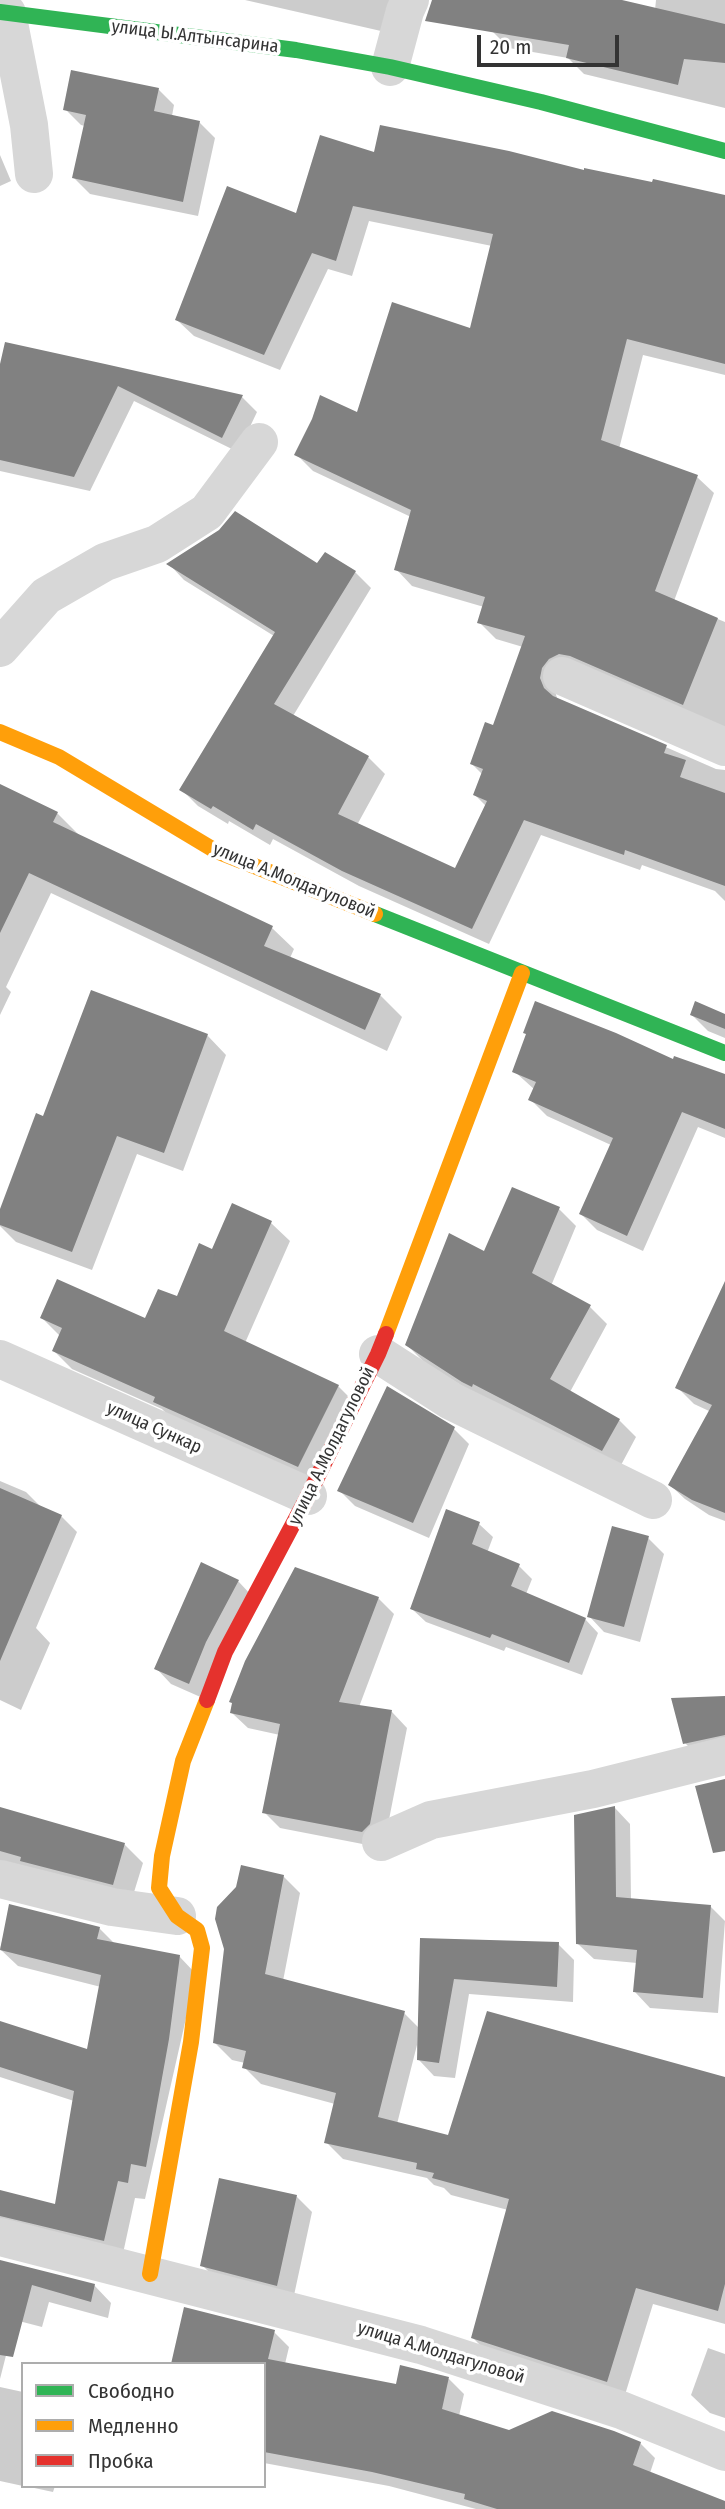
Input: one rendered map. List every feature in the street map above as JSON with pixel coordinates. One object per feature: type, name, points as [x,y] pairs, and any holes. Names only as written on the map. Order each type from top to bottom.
[{"type":"street","points":[[390,67],[410,0]]},
{"type":"street","points":[[3,12],[29,125],[34,174]]},
{"type":"street","name":"улица Ы.Алтынсарина","points":[[3,12],[296,50],[390,67],[553,105],[725,151]]},
{"type":"street","points":[[0,648],[46,596],[106,562],[157,544],[207,512],[258,442]]},
{"type":"street","points":[[562,676],[725,747]]},
{"type":"street","name":"улица А.Молдагуловой","points":[[0,732],[59,757],[214,849],[725,1053]]},
{"type":"street","name":"улица А.Молдагуловой","points":[[150,2274],[189,2056],[201,1971],[202,1948],[197,1930],[177,1916],[159,1888],[162,1856],[184,1761],[225,1652],[308,1496],[378,1354],[522,973]]},
{"type":"street","points":[[378,1354],[451,1401],[653,1500]]},
{"type":"street","name":"улица Сункар","points":[[0,1359],[308,1496]]},
{"type":"street","points":[[381,1842],[431,1820],[593,1789],[725,1756]]},
{"type":"street","points":[[0,1879],[112,1907],[177,1916]]},
{"type":"street","name":"улица А.Молдагуловой","points":[[0,2237],[421,2345],[621,2410],[725,2452]]},
{"type":"building","points":[[432,0],[622,0],[725,24],[725,63],[684,59],[678,85],[566,58],[569,45],[425,21]]},
{"type":"building","points":[[71,70],[159,88],[154,111],[200,121],[183,202],[72,178],[86,115],[63,110]]},
{"type":"building","points":[[380,125],[509,151],[584,170],[652,182],[653,179],[725,195],[725,364],[627,339],[601,440],[698,475],[655,591],[718,618],[683,705],[570,656],[559,654],[549,659],[542,668],[540,678],[544,688],[553,696],[667,745],[664,753],[686,760],[680,777],[725,793],[725,886],[625,850],[624,855],[524,820],[472,929],[342,871],[256,824],[253,830],[179,790],[275,632],[166,564],[219,530],[235,511],[317,563],[325,552],[356,571],[274,704],[369,756],[338,814],[455,868],[487,801],[473,795],[483,769],[470,764],[485,722],[493,725],[525,636],[477,623],[485,597],[394,570],[411,510],[294,455],[312,419],[320,395],[357,412],[392,302],[470,328],[493,234],[353,206],[336,261],[312,253],[264,355],[175,320],[227,186],[296,213],[320,135],[374,152]]},
{"type":"building","points":[[5,342],[243,395],[222,438],[118,386],[74,477],[0,460],[0,364]]},
{"type":"building","points":[[0,784],[58,812],[53,822],[273,926],[264,946],[381,994],[365,1030],[29,873],[0,933]]},
{"type":"building","points":[[91,990],[208,1034],[164,1153],[117,1136],[72,1252],[0,1225],[0,1209],[36,1113],[43,1116]]},
{"type":"building","points":[[535,1001],[673,1059],[674,1056],[725,1074],[725,1129],[682,1112],[627,1236],[579,1214],[613,1138],[528,1100],[536,1082],[512,1072]]},
{"type":"building","points":[[695,1001],[725,1014],[725,1029],[690,1015]]},
{"type":"building","points":[[512,1187],[560,1207],[532,1273],[591,1305],[550,1379],[620,1419],[602,1451],[473,1384],[472,1387],[462,1382],[405,1345],[449,1233],[484,1251]]},
{"type":"building","points":[[232,1203],[272,1221],[224,1331],[339,1385],[298,1467],[153,1402],[155,1397],[52,1351],[62,1328],[40,1318],[57,1279],[145,1318],[158,1289],[177,1296],[199,1243],[212,1249]]},
{"type":"building","points":[[725,1281],[725,1513],[692,1500],[668,1485],[712,1405],[675,1388]]},
{"type":"building","points":[[387,1386],[455,1427],[413,1523],[337,1491]]},
{"type":"building","points":[[0,1488],[62,1515],[0,1661]]},
{"type":"building","points":[[446,1509],[480,1522],[472,1544],[520,1564],[511,1586],[586,1618],[569,1663],[492,1634],[490,1638],[410,1609]]},
{"type":"building","points":[[612,1526],[649,1536],[624,1627],[587,1617]]},
{"type":"building","points":[[201,1562],[239,1580],[206,1642],[189,1684],[154,1669]]},
{"type":"building","points":[[295,1567],[379,1597],[339,1702],[392,1710],[370,1824],[362,1832],[262,1813],[280,1724],[230,1713],[232,1703],[229,1702],[245,1661]]},
{"type":"building","points":[[725,1696],[725,1735],[683,1744],[671,1698]]},
{"type":"building","points":[[725,1779],[725,1851],[713,1853],[695,1786]]},
{"type":"building","points":[[615,1806],[616,1897],[711,1905],[703,1998],[633,1992],[637,1950],[576,1944],[574,1815]]},
{"type":"building","points":[[0,1807],[125,1843],[113,1885],[20,1861],[21,1857],[0,1851]]},
{"type":"building","points":[[241,1865],[284,1875],[265,1974],[405,2011],[378,2117],[448,2135],[487,2011],[725,2077],[725,2284],[718,2311],[636,2288],[607,2382],[471,2338],[509,2199],[432,2178],[434,2173],[416,2169],[417,2163],[324,2143],[336,2093],[242,2068],[246,2051],[213,2043],[224,1949],[215,1919],[217,1907],[236,1887]]},
{"type":"building","points":[[9,1904],[100,1927],[97,1939],[180,1955],[169,2039],[146,2167],[131,2164],[128,2183],[118,2181],[104,2241],[0,2216],[0,2190],[55,2204],[74,2091],[0,2067],[0,2021],[87,2049],[101,1975],[0,1950]]},
{"type":"building","points":[[420,1938],[559,1942],[557,1987],[454,1979],[439,2063],[417,2060]]},
{"type":"building","points":[[219,2178],[297,2195],[277,2286],[200,2266]]},
{"type":"building","points":[[0,2260],[95,2284],[91,2302],[32,2285],[13,2357],[0,2355]]},
{"type":"building","points":[[184,2307],[275,2330],[268,2359],[396,2384],[400,2365],[449,2377],[442,2409],[509,2430],[552,2411],[614,2431],[641,2442],[633,2465],[725,2501],[725,2509],[497,2509],[464,2499],[465,2494],[372,2472],[266,2452],[266,2362],[171,2362]]},
{"type":"traffic: fast","points":[[0,12],[296,50],[390,67],[541,102],[725,151]]},
{"type":"traffic: fast","points":[[375,914],[725,1053]]},
{"type":"traffic: slow","points":[[0,732],[59,757],[214,850],[375,914]]},
{"type":"traffic: slow","points":[[386,1334],[522,973]]},
{"type":"traffic: slow","points":[[150,2274],[191,2042],[202,1948],[197,1930],[177,1916],[159,1888],[162,1856],[183,1761],[207,1700]]},
{"type":"traffic: jam","points":[[207,1700],[225,1652],[308,1496],[386,1334]]}]
